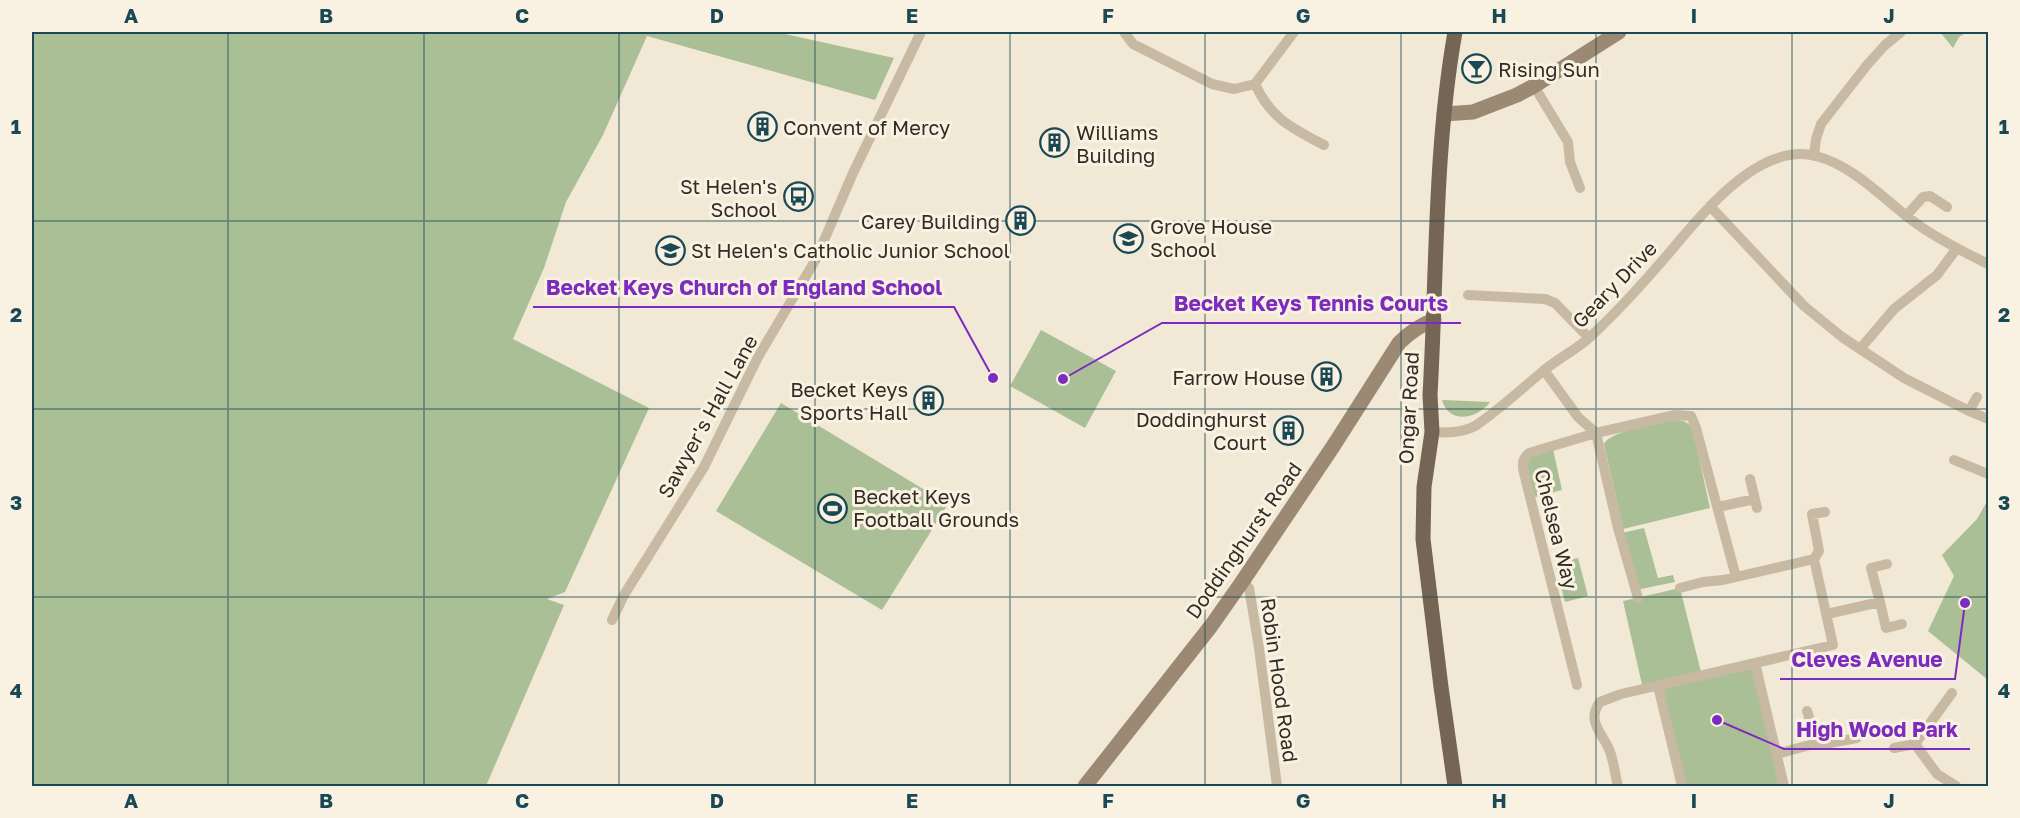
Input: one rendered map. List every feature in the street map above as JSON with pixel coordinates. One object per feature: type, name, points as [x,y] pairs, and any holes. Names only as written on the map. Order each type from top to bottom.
[{"type":"main road","name":"Ongar Road","points":[[1455,32],[1444,114],[1440,175],[1430,395],[1432,432],[1424,487],[1423,539],[1455,786]]},
{"type":"street","name":"Sawyer's Hall Lane","points":[[612,620],[624,595],[704,466],[758,357],[816,259],[853,173],[921,32]]},
{"type":"street","points":[[1124,32],[1133,44],[1212,84],[1234,89],[1255,84],[1294,32]]},
{"type":"street","points":[[1444,114],[1473,112],[1534,86],[1619,32]]},
{"type":"street","points":[[1901,32],[1885,45],[1821,124],[1814,156],[1847,170],[1906,216],[1957,248],[1989,264]]},
{"type":"street","points":[[1255,84],[1262,101],[1270,110],[1290,127],[1324,145]]},
{"type":"street","points":[[1534,86],[1568,142],[1570,162],[1580,188]]},
{"type":"street","name":"Geary Drive","points":[[1432,432],[1452,433],[1475,426],[1544,370],[1589,338],[1652,273],[1710,206],[1745,176],[1776,158],[1790,155],[1814,156]]},
{"type":"street","points":[[1906,216],[1923,197],[1930,196],[1947,207]]},
{"type":"street","points":[[1710,206],[1804,306],[1842,338],[1904,378],[1989,419]]},
{"type":"street","points":[[1860,349],[1894,309],[1937,275],[1957,248]]},
{"type":"street","points":[[1468,296],[1545,300],[1555,303],[1589,338]]},
{"type":"street","name":"Doddinghurst Road","points":[[1085,786],[1242,582],[1335,445],[1399,343],[1415,329],[1434,320]]},
{"type":"street","points":[[1544,370],[1578,417],[1596,433],[1618,528],[1638,598]]},
{"type":"street","points":[[1969,411],[1977,397]]},
{"type":"street","points":[[1596,433],[1675,415],[1691,416],[1736,577]]},
{"type":"street","name":"Chelsea Way","points":[[1577,685],[1531,504],[1523,462],[1524,457],[1534,450],[1596,433]]},
{"type":"street","points":[[1954,460],[1989,474]]},
{"type":"street","points":[[1718,507],[1756,503],[1750,479]]},
{"type":"street","points":[[1680,588],[1814,559],[1819,551],[1812,514],[1825,512]]},
{"type":"street","points":[[1618,786],[1609,749],[1599,736],[1594,714],[1600,702],[1833,645],[1814,559]]},
{"type":"street","points":[[1887,564],[1871,568],[1886,628],[1902,624]]},
{"type":"street","name":"Robin Hood Road","points":[[1242,582],[1249,588],[1277,786]]},
{"type":"street","points":[[1827,614],[1880,602]]},
{"type":"street","points":[[1755,663],[1784,786]]},
{"type":"street","points":[[1658,686],[1682,786]]},
{"type":"street","points":[[1894,748],[1915,744],[1952,693]]},
{"type":"street","points":[[1808,711],[1817,742]]},
{"type":"street","points":[[1777,754],[1817,742],[1824,744],[1857,738]]},
{"type":"street","points":[[1915,744],[1937,774],[1956,786]]},
{"type":"green space","points":[[32,32],[776,32],[894,58],[875,100],[647,36],[603,135],[566,202],[544,268],[513,339],[649,408],[565,592],[547,599],[564,605],[486,786],[32,786]]},
{"type":"green space","points":[[1940,32],[1967,32],[1959,37],[1953,48]]},
{"type":"green space","points":[[1041,330],[1116,371],[1085,428],[1010,386]]},
{"type":"green space","points":[[1442,400],[1490,402],[1478,412],[1464,417],[1451,413]]},
{"type":"green space","name":"Becket Keys Football Grounds","points":[[781,403],[948,504],[882,610],[716,511]]},
{"type":"green space","points":[[1675,420],[1686,422],[1693,430],[1710,508],[1623,529],[1604,444],[1608,439],[1625,431]]},
{"type":"green space","points":[[1553,449],[1562,490],[1535,497],[1528,471],[1528,461],[1534,455]]},
{"type":"green space","points":[[1986,503],[1988,504],[1988,680],[1928,631],[1954,576],[1942,555],[1977,519]]},
{"type":"green space","points":[[1644,528],[1658,578],[1673,575],[1675,582],[1638,588],[1622,533]]},
{"type":"green space","points":[[1578,558],[1588,596],[1565,602],[1555,563]]},
{"type":"green space","points":[[1680,588],[1702,676],[1755,663],[1784,786],[1682,786],[1658,686],[1643,689],[1623,601]]},
{"type":"place","name":"Rising Sun","points":[[1477,69]]},
{"type":"place","name":"Convent of Mercy","points":[[762,127]]},
{"type":"place","name":"Williams Building","points":[[1055,143]]},
{"type":"place","name":"St Helen's School","points":[[798,197]]},
{"type":"place","name":"Carey Building","points":[[1021,221]]},
{"type":"place","name":"Grove House School","points":[[1129,238]]},
{"type":"place","name":"St Helen's Catholic Junior School","points":[[670,250]]},
{"type":"place","name":"Farrow House","points":[[1326,377]]},
{"type":"place","name":"Becket Keys Church of England School","points":[[993,378]]},
{"type":"place","name":"Becket Keys Tennis Courts","points":[[1063,379]]},
{"type":"place","name":"Becket Keys Sports Hall","points":[[929,401]]},
{"type":"place","name":"Doddinghurst Court","points":[[1288,431]]},
{"type":"place","name":"Becket Keys Football Grounds","points":[[832,508]]},
{"type":"place","name":"Cleves Avenue","points":[[1965,603]]},
{"type":"place","name":"High Wood Park","points":[[1717,720]]}]
